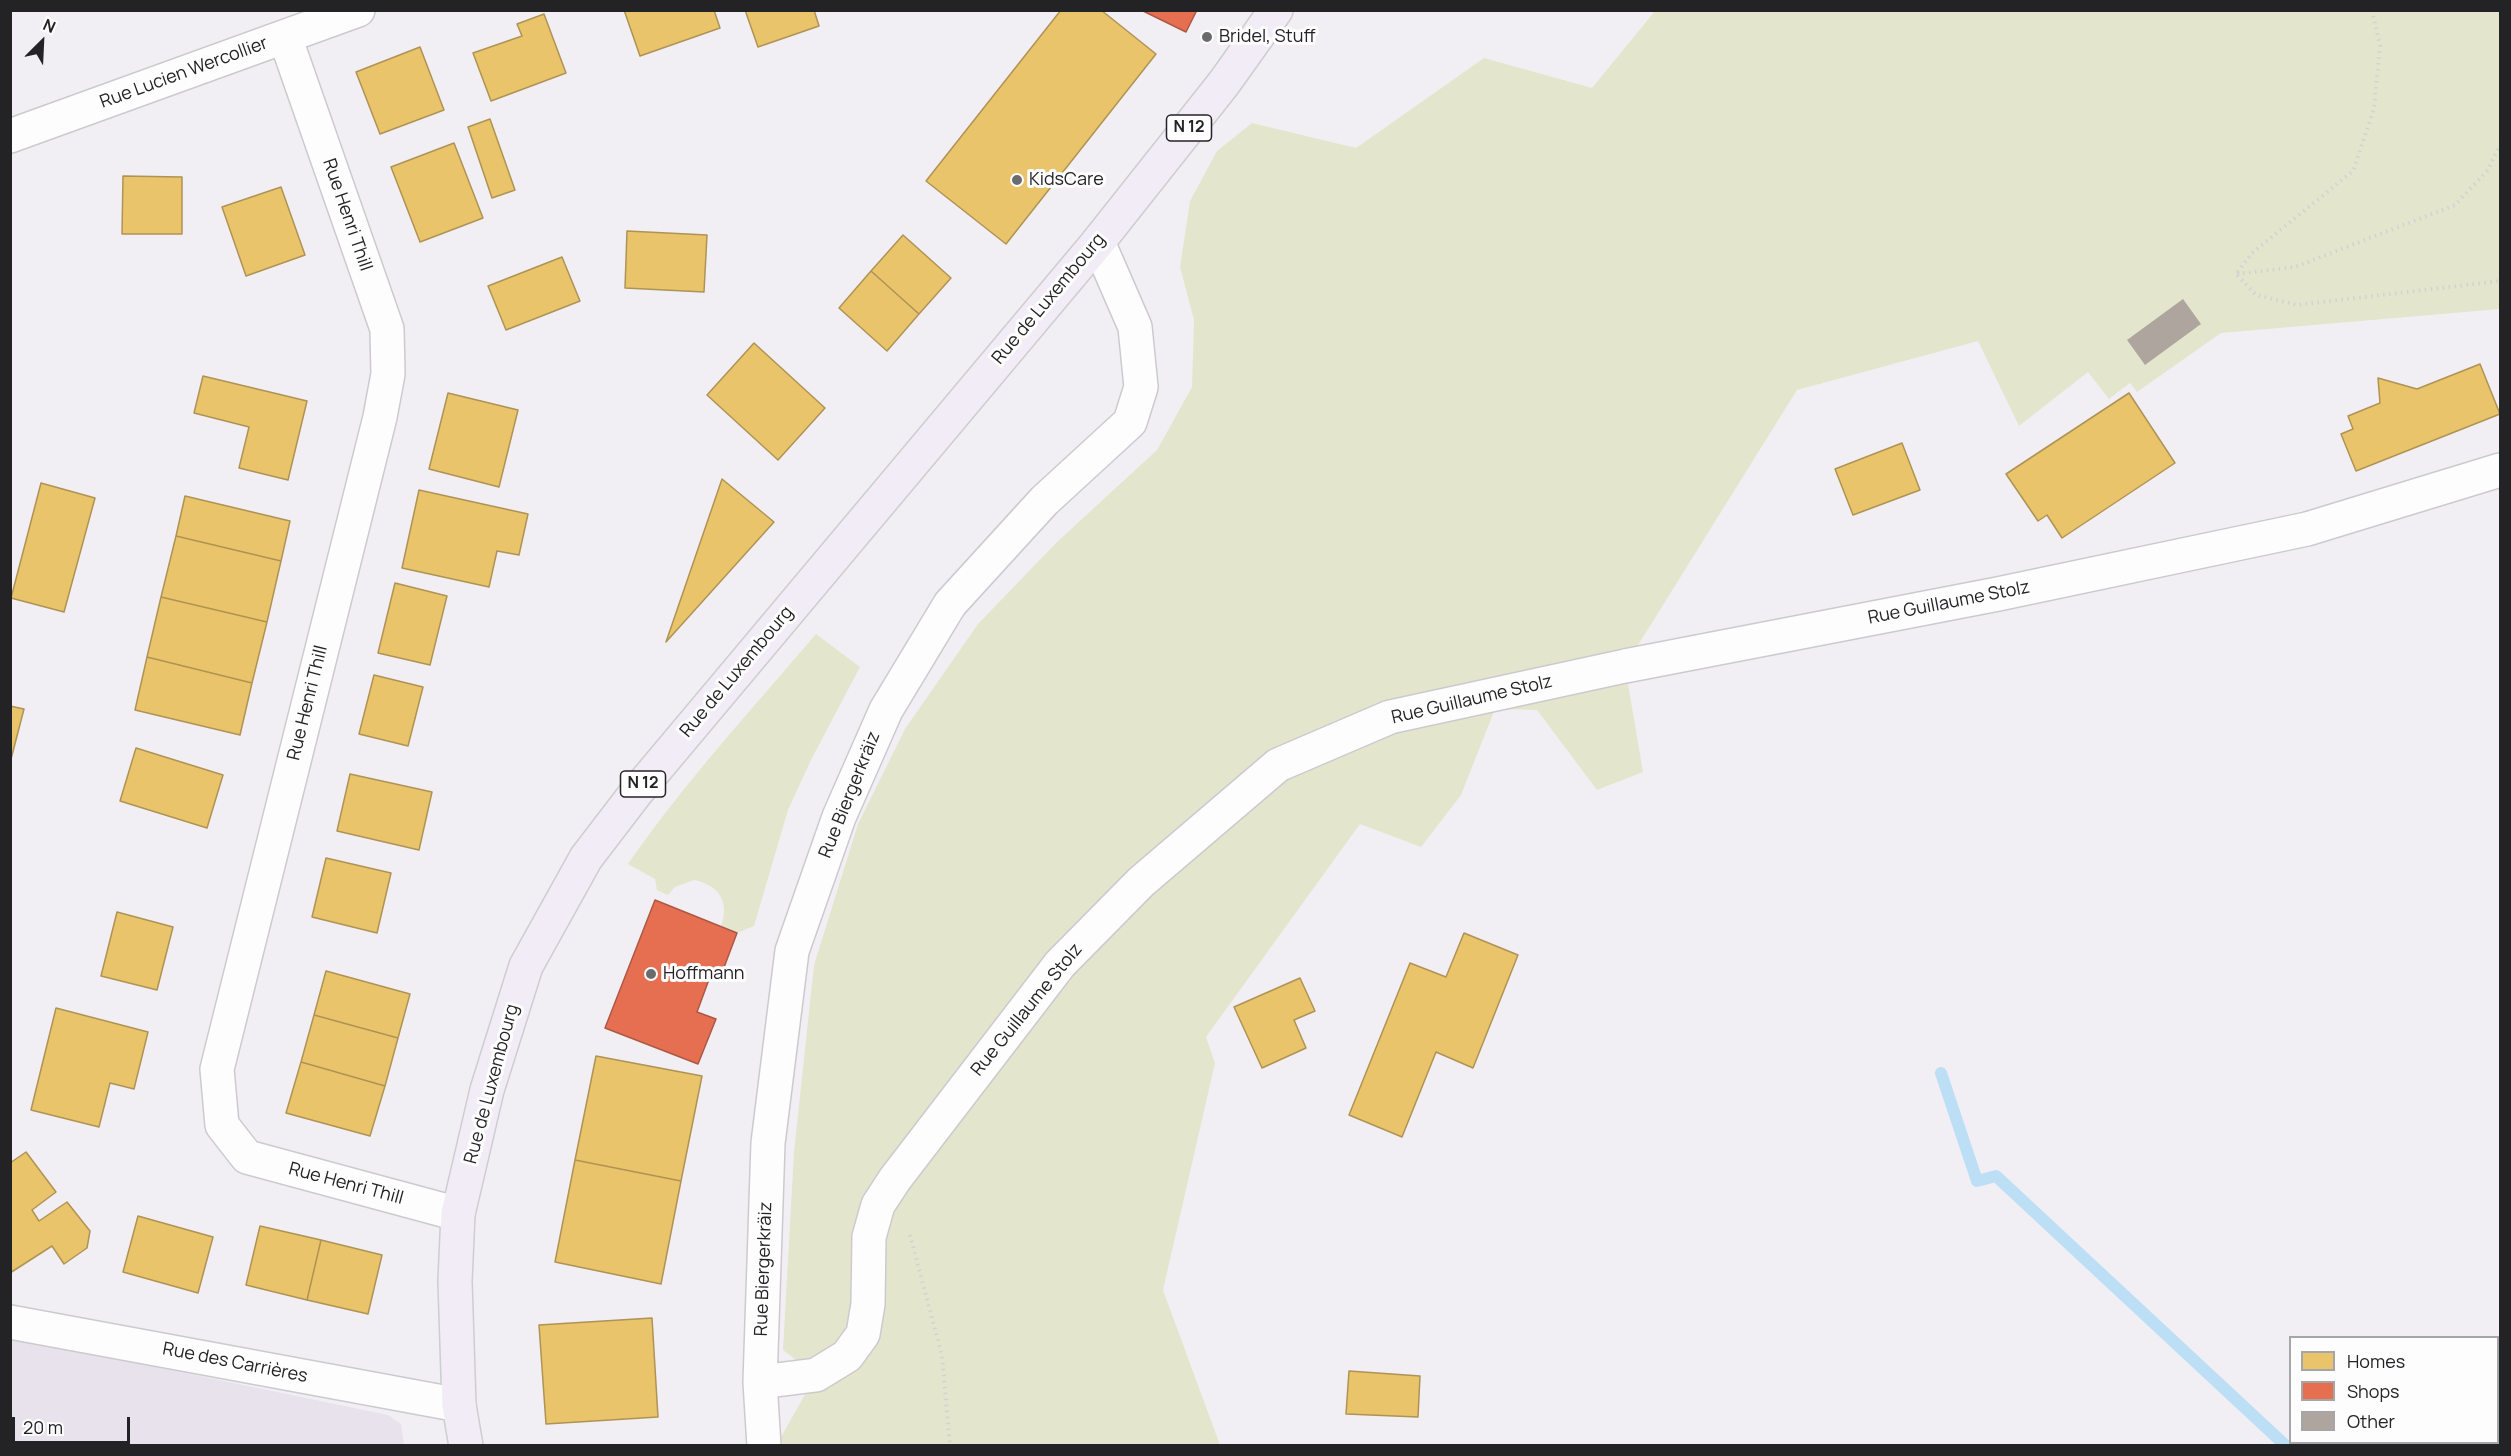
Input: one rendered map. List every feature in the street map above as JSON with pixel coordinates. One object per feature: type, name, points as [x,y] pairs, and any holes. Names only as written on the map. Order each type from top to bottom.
[{"type":"main road","name":"Rue de Luxembourg","points":[[466,1446],[459,1405],[456,1281],[458,1214],[487,1090],[526,966],[586,858],[635,794],[1098,242],[1224,83],[1276,10]]},
{"type":"street","name":"Rue Lucien Wercollier","points":[[10,136],[358,10]]},
{"type":"street","name":"Rue Henri Thill","points":[[285,37],[387,329],[388,374],[380,417],[217,1069],[222,1125],[247,1157],[458,1214]]},
{"type":"street","name":"Rue Biergerkräiz","points":[[764,1446],[760,1382],[768,1143],[792,951],[839,817],[886,710],[950,604],[1044,501],[1130,422],[1141,387],[1135,327],[1098,242]]},
{"type":"street","name":"Rue Guillaume Stolz","points":[[760,1382],[816,1375],[847,1356],[863,1334],[868,1304],[869,1237],[878,1205],[895,1179],[1060,964],[1141,882],[1278,765],[1390,717],[1625,666],[1998,594],[2307,529],[2500,470]]},
{"type":"street","name":"Rue des Carrières","points":[[10,1322],[459,1405]]},
{"type":"path","points":[[2236,274],[2252,253],[2353,171],[2374,109],[2380,46],[2372,10]]},
{"type":"path","points":[[2236,274],[2295,267],[2455,205],[2488,170],[2500,144]]},
{"type":"path","points":[[2236,274],[2256,294],[2297,305],[2500,281]]},
{"type":"path","points":[[909,1234],[942,1356],[950,1446]]},
{"type":"shaded area","points":[[10,1340],[79,1351],[388,1415],[401,1424],[404,1445],[11,1445]]},
{"type":"green space","points":[[1655,11],[2500,11],[2500,309],[2221,333],[2137,392],[2130,383],[2109,399],[2088,372],[2019,426],[1978,341],[1797,390],[1625,666],[1643,772],[1597,790],[1537,710],[1495,709],[1461,795],[1421,847],[1360,824],[1206,1037],[1215,1063],[1163,1290],[1220,1445],[783,1446],[781,1437],[816,1375],[783,1350],[794,1152],[814,965],[858,824],[905,729],[978,624],[1057,542],[1157,450],[1192,387],[1194,320],[1180,267],[1190,201],[1217,151],[1252,123],[1356,148],[1484,58],[1592,88]]},
{"type":"green space","points":[[816,634],[860,667],[811,760],[788,810],[754,926],[737,933],[721,926],[723,902],[716,890],[710,886],[694,880],[675,887],[668,895],[657,890],[655,879],[628,864],[695,775]]},
{"type":"building: Homes","points":[[624,10],[714,10],[720,28],[640,56]]},
{"type":"building: Homes","points":[[745,10],[814,10],[819,26],[758,47]]},
{"type":"building: Homes","points":[[1061,10],[1101,10],[1156,54],[1006,244],[926,181]]},
{"type":"building: Homes","points":[[544,14],[566,73],[491,101],[473,53],[522,36],[517,24]]},
{"type":"building: Homes","points":[[420,47],[444,110],[380,134],[356,72]]},
{"type":"building: Homes","points":[[490,119],[515,190],[492,198],[468,127]]},
{"type":"building: Homes","points":[[454,143],[483,218],[420,242],[391,167]]},
{"type":"building: Homes","points":[[123,176],[182,177],[182,234],[122,234]]},
{"type":"building: Homes","points":[[281,187],[305,255],[246,276],[222,207]]},
{"type":"building: Homes","points":[[627,231],[707,235],[704,292],[625,288]]},
{"type":"building: Homes","points":[[903,235],[951,278],[919,314],[871,271]]},
{"type":"building: Homes","points":[[562,257],[580,301],[506,330],[488,286]]},
{"type":"building: Homes","points":[[871,271],[919,314],[887,351],[839,308]]},
{"type":"building: Homes","points":[[754,343],[825,408],[778,460],[707,395]]},
{"type":"building: Homes","points":[[2480,364],[2500,414],[2356,471],[2341,434],[2353,429],[2348,416],[2380,403],[2378,378],[2417,389]]},
{"type":"building: Homes","points":[[203,376],[307,401],[288,480],[239,468],[249,427],[194,413]]},
{"type":"building: Homes","points":[[448,393],[518,410],[499,487],[429,469]]},
{"type":"building: Homes","points":[[2129,393],[2175,463],[2062,538],[2047,515],[2038,521],[2006,474]]},
{"type":"building: Homes","points":[[1902,443],[1920,490],[1853,515],[1835,469]]},
{"type":"building: Homes","points":[[722,479],[774,522],[666,642]]},
{"type":"building: Homes","points":[[41,483],[95,498],[64,612],[11,598]]},
{"type":"building: Homes","points":[[419,490],[528,514],[519,555],[497,551],[489,587],[402,568]]},
{"type":"building: Homes","points":[[185,496],[290,521],[281,561],[176,536]]},
{"type":"building: Homes","points":[[176,536],[281,561],[267,622],[161,597]]},
{"type":"building: Homes","points":[[395,583],[447,596],[430,665],[378,653]]},
{"type":"building: Homes","points":[[161,597],[267,622],[252,683],[147,657]]},
{"type":"building: Homes","points":[[147,657],[252,683],[240,735],[135,710]]},
{"type":"building: Homes","points":[[374,675],[423,687],[408,746],[359,734]]},
{"type":"building: Homes","points":[[10,706],[24,709],[10,763]]},
{"type":"building: Homes","points":[[136,748],[223,775],[207,828],[120,801]]},
{"type":"building: Homes","points":[[350,774],[432,792],[419,850],[337,831]]},
{"type":"building: Homes","points":[[326,858],[391,873],[377,933],[312,917]]},
{"type":"building: Homes","points":[[117,912],[173,927],[157,990],[101,976]]},
{"type":"building: Homes","points":[[1464,933],[1518,955],[1473,1068],[1436,1052],[1402,1137],[1349,1115],[1410,963],[1446,977]]},
{"type":"building: Homes","points":[[326,971],[410,994],[398,1038],[314,1015]]},
{"type":"building: Homes","points":[[1300,978],[1315,1011],[1294,1020],[1306,1048],[1262,1068],[1234,1007]]},
{"type":"building: Homes","points":[[56,1008],[148,1032],[134,1089],[110,1083],[99,1127],[31,1110]]},
{"type":"building: Homes","points":[[314,1015],[398,1038],[385,1086],[301,1062]]},
{"type":"building: Homes","points":[[596,1056],[702,1076],[681,1181],[575,1160]]},
{"type":"building: Homes","points":[[301,1062],[385,1086],[370,1136],[286,1113]]},
{"type":"building: Homes","points":[[26,1152],[56,1192],[32,1210],[39,1221],[67,1202],[90,1231],[87,1248],[64,1264],[52,1246],[10,1273],[10,1163]]},
{"type":"building: Homes","points":[[575,1160],[681,1181],[661,1284],[555,1262]]},
{"type":"building: Homes","points":[[138,1216],[213,1237],[198,1293],[123,1272]]},
{"type":"building: Homes","points":[[260,1226],[321,1240],[307,1300],[246,1285]]},
{"type":"building: Homes","points":[[321,1240],[382,1255],[368,1314],[307,1300]]},
{"type":"building: Homes","points":[[652,1318],[658,1417],[546,1424],[539,1325]]},
{"type":"building: Homes","points":[[1349,1371],[1420,1376],[1418,1417],[1346,1414]]},
{"type":"building: Shops","points":[[1141,10],[1197,10],[1186,32]]},
{"type":"building: Shops","points":[[655,900],[737,933],[720,978],[711,974],[697,1012],[716,1019],[698,1064],[605,1028]]},
{"type":"building: Other","points":[[2183,299],[2201,324],[2145,365],[2127,340]]},
{"type":"waterway","points":[[1941,1073],[1977,1181],[1996,1176],[2286,1446]]},
{"type":"place","name":"Bridel, Stuff","points":[[1207,37]]},
{"type":"place","name":"KidsCare","points":[[1017,180]]},
{"type":"place","name":"Hoffmann","points":[[651,974]]}]
